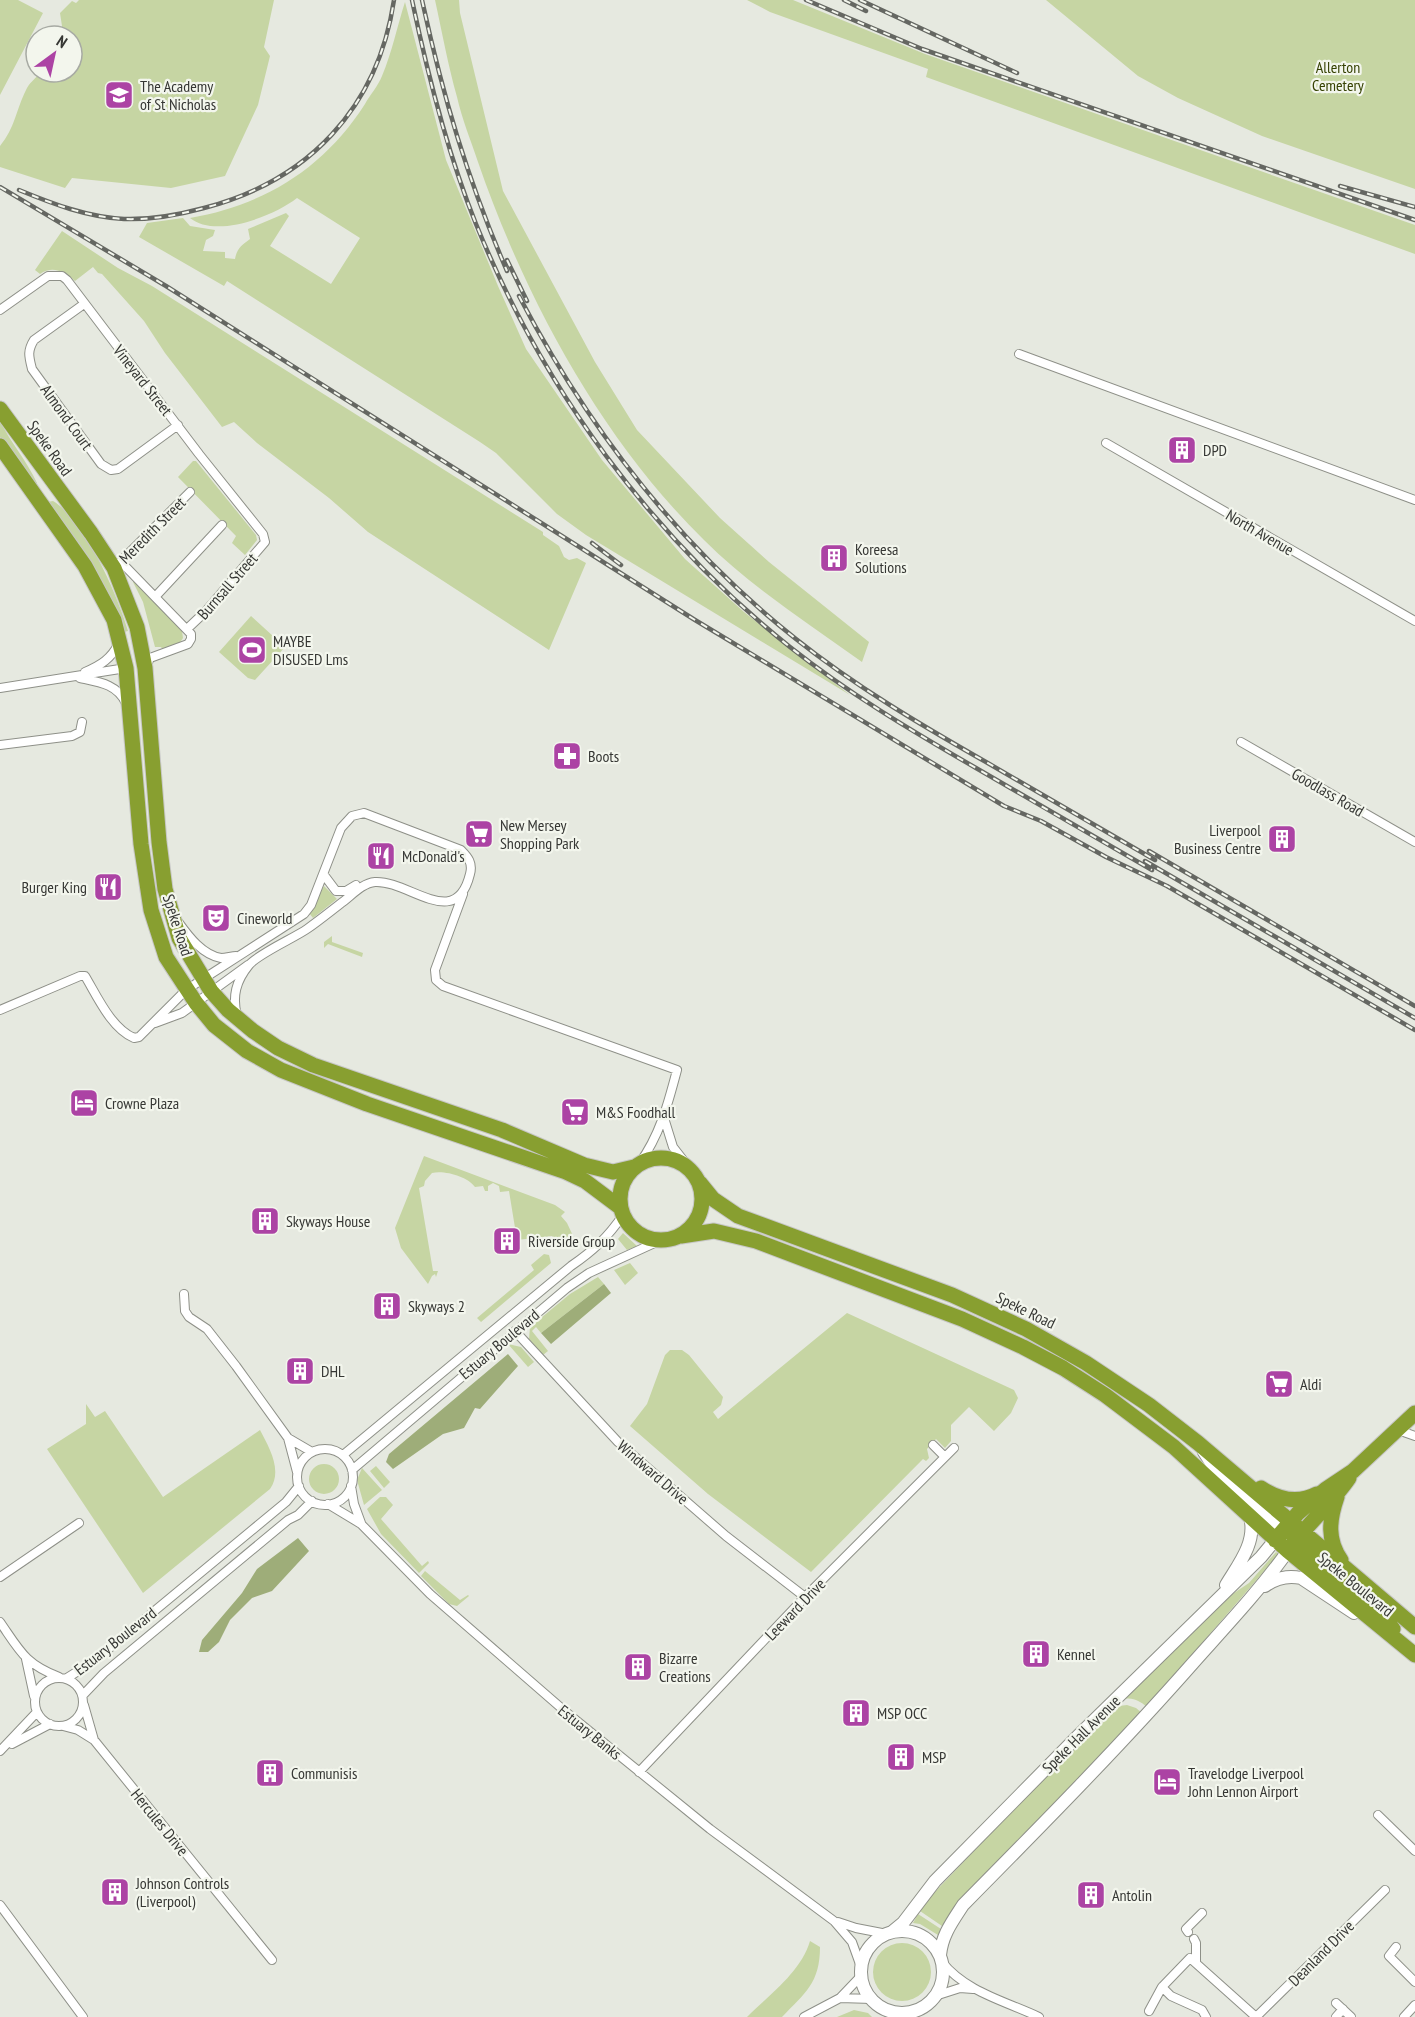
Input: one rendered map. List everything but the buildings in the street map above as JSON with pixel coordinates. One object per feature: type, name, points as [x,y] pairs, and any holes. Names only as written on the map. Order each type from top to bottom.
[{"type":"highway","name":"Speke Road","points":[[0,409],[90,533],[117,565],[137,627],[145,668],[165,889],[179,938],[206,984],[238,1018],[278,1048],[313,1065],[502,1130],[584,1165],[613,1172],[636,1165]]},
{"type":"highway","name":"Speke Road","points":[[0,446],[85,566],[114,620],[126,668],[141,844],[151,910],[166,957],[186,990],[213,1025],[247,1051],[281,1070],[367,1104],[566,1172],[585,1181],[622,1212]]},
{"type":"highway","points":[[126,668],[145,668]]},
{"type":"highway","points":[[681,1236],[694,1223],[702,1207],[703,1195],[695,1176],[680,1162],[666,1157],[652,1158],[636,1165],[621,1186],[622,1212],[629,1226],[638,1234],[649,1239],[661,1240],[714,1231],[737,1235],[968,1322],[1053,1363],[1105,1395],[1174,1447],[1250,1517],[1282,1530],[1295,1542],[1332,1491]]},
{"type":"highway","name":"Speke Road","points":[[695,1176],[713,1199],[747,1221],[975,1305],[1026,1329],[1086,1362],[1149,1405],[1198,1443],[1282,1530]]},
{"type":"highway","points":[[968,1322],[975,1305]]},
{"type":"highway","points":[[1282,1530],[1332,1491],[1415,1413]]},
{"type":"highway","points":[[1198,1443],[1231,1463],[1263,1489],[1281,1499],[1302,1499],[1332,1491]]},
{"type":"highway","points":[[1332,1491],[1330,1534],[1338,1556],[1348,1570]]},
{"type":"highway","name":"Speke Boulevard","points":[[1282,1530],[1409,1650]]},
{"type":"highway","name":"Speke Boulevard","points":[[1295,1542],[1348,1570],[1415,1627]]},
{"type":"street","name":"Vineyard Street","points":[[0,308],[48,276],[62,276],[67,280],[263,534],[265,542]]},
{"type":"street","name":"Almond Court","points":[[84,304],[34,340],[29,348],[28,356],[32,369],[101,464],[111,470],[118,469],[178,425]]},
{"type":"street","points":[[1019,354],[1415,500]]},
{"type":"street","name":"North Avenue","points":[[1106,443],[1415,621]]},
{"type":"street","name":"Meredith Street","points":[[117,565],[190,492]]},
{"type":"street","points":[[155,597],[222,525]]},
{"type":"street","name":"Burnsall Street","points":[[188,629],[265,542]]},
{"type":"street","name":"Speke Road","points":[[117,565],[188,629]]},
{"type":"street","points":[[145,668],[150,658],[188,644],[191,639],[188,629]]},
{"type":"street","points":[[73,676],[101,665],[111,658],[119,643]]},
{"type":"street","points":[[0,688],[126,668]]},
{"type":"street","points":[[73,676],[108,684],[123,696],[129,709]]},
{"type":"street","points":[[0,745],[72,736],[80,732],[82,722]]},
{"type":"street","name":"Goodlass Road","points":[[1241,742],[1415,842]]},
{"type":"street","points":[[182,1013],[196,1003],[206,984],[240,955],[304,914],[311,905],[324,875],[341,828],[352,816],[364,813],[461,850],[468,857],[471,866],[465,888],[435,970],[436,980],[443,986],[677,1070],[664,1118],[649,1150],[636,1165]]},
{"type":"street","points":[[324,875],[336,891],[346,891],[356,885],[362,886]]},
{"type":"street","points":[[0,1010],[80,976],[85,976],[104,1006],[129,1035],[139,1037],[186,990],[206,984],[250,963],[307,929],[362,886],[374,882],[386,884],[441,903],[455,916]]},
{"type":"street","points":[[441,903],[458,898],[465,888]]},
{"type":"street","points":[[172,915],[190,937],[208,952],[222,958],[240,955]]},
{"type":"street","points":[[238,1018],[234,1004],[234,991],[250,963]]},
{"type":"street","points":[[152,1024],[182,1013],[195,1011],[207,1016]]},
{"type":"street","points":[[664,1118],[673,1147],[695,1176]]},
{"type":"street","name":"Estuary Boulevard","points":[[343,1455],[571,1266],[593,1251],[610,1234],[622,1212]]},
{"type":"street","name":"Estuary Boulevard","points":[[352,1470],[567,1288],[589,1273],[661,1240]]},
{"type":"street","points":[[184,1294],[185,1311],[189,1317],[207,1329],[288,1438],[299,1486],[306,1497],[312,1501],[328,1504],[342,1498],[351,1485],[352,1470],[343,1455],[335,1451],[326,1449],[312,1452],[303,1459],[297,1472]]},
{"type":"street","name":"Windward Drive","points":[[515,1331],[618,1442],[726,1536],[805,1598]]},
{"type":"street","points":[[1398,1430],[1415,1436]]},
{"type":"street","points":[[288,1438],[312,1452]]},
{"type":"street","points":[[933,1445],[945,1457]]},
{"type":"street","name":"Leeward Drive","points":[[639,1772],[805,1598],[954,1448]]},
{"type":"street","name":"Estuary Banks","points":[[351,1485],[354,1504],[361,1524]]},
{"type":"street","name":"Estuary Boulevard","points":[[63,1678],[94,1661],[277,1510],[299,1486]]},
{"type":"street","name":"Estuary Boulevard","points":[[84,1700],[104,1673],[288,1520],[298,1515],[312,1501]]},
{"type":"street","name":"Estuary Banks","points":[[328,1504],[361,1524],[455,1617],[549,1699],[710,1829],[834,1921],[852,1942],[861,1972]]},
{"type":"street","points":[[1220,1597],[1251,1539],[1253,1526],[1250,1517]]},
{"type":"street","points":[[0,1577],[79,1523]]},
{"type":"street","name":"Speke Hall Avenue","points":[[889,1933],[903,1923],[935,1881],[1087,1727],[1261,1557],[1282,1530]]},
{"type":"street","name":"Speke Hall Avenue","points":[[941,1959],[942,1942],[946,1930],[963,1905],[1098,1768],[1254,1594],[1295,1542]]},
{"type":"street","points":[[1254,1594],[1280,1578],[1293,1576],[1301,1578],[1409,1650]]},
{"type":"street","points":[[0,1622],[26,1659],[43,1671],[75,1683],[84,1700],[82,1713],[75,1721],[63,1726],[50,1725],[42,1720],[37,1712],[26,1659]]},
{"type":"street","points":[[35,1699],[37,1691],[45,1682],[63,1678]]},
{"type":"street","name":"Hercules Drive","points":[[84,1700],[94,1740]]},
{"type":"street","points":[[3,1749],[37,1712]]},
{"type":"street","points":[[3,1749],[50,1725]]},
{"type":"street","name":"Hercules Drive","points":[[63,1726],[78,1730],[94,1740],[272,1960]]},
{"type":"street","points":[[1378,1815],[1415,1851]]},
{"type":"street","name":"Deanland Drive","points":[[1256,2017],[1385,1890]]},
{"type":"street","points":[[0,1905],[83,2017]]},
{"type":"street","points":[[1196,1961],[1197,1953],[1186,1929],[1202,1913]]},
{"type":"street","name":"Estuary Banks","points":[[834,1921],[856,1928],[889,1933]]},
{"type":"street","points":[[804,2017],[840,1998],[861,1972],[869,1947],[877,1939],[889,1933],[904,1931],[928,1940],[951,1973],[973,1989],[1039,2017]]},
{"type":"street","points":[[1396,1947],[1389,1956],[1415,1982]]},
{"type":"street","points":[[1149,2011],[1162,1987],[1190,1958],[1256,2017]]},
{"type":"street","points":[[840,1998],[899,2013],[920,2012],[941,1986],[943,1974],[941,1959]]},
{"type":"street","points":[[861,1972],[865,1989],[878,2007]]},
{"type":"street","points":[[1162,1987],[1171,1996],[1202,2010],[1206,2017]]},
{"type":"street","points":[[935,1996],[960,1988],[973,1989]]},
{"type":"street","points":[[1405,2017],[1415,2005]]},
{"type":"street","points":[[1336,2017],[1340,2006],[1351,2017]]},
{"type":"green space","points":[[0,0],[18,0],[43,13],[37,24],[24,24],[24,49],[0,95]]},
{"type":"green space","name":"The Academy of St Nicholas","points":[[79,0],[274,0],[264,47],[270,56],[258,105],[225,176],[171,188],[72,178],[65,188],[0,167],[0,146],[9,132],[30,84],[84,84],[84,24],[62,24],[60,13],[72,1],[76,3]]},
{"type":"green space","points":[[435,0],[459,0],[460,13],[503,191],[595,362],[637,430],[720,518],[769,562],[869,642],[862,662],[741,574],[704,540],[632,457],[600,412],[543,315],[497,213],[461,113]]},
{"type":"green space","points":[[747,0],[793,0],[925,54],[1415,225],[1415,254],[926,77],[928,69],[770,12]]},
{"type":"green space","name":"Allerton Cemetery","points":[[1046,0],[1415,0],[1415,189],[1262,136],[1178,98],[1138,76]]},
{"type":"green space","points":[[405,2],[446,160],[526,349],[602,460],[685,559],[744,612],[850,695],[586,535],[557,514],[496,453],[480,442],[227,281],[224,286],[139,237],[147,223],[183,218],[190,226],[215,230],[213,236],[206,240],[203,251],[225,252],[225,258],[235,259],[242,245],[250,239],[248,229],[286,213],[289,216],[270,246],[331,284],[360,238],[297,198],[260,218],[229,226],[201,224],[190,218],[243,204],[268,193],[311,165],[331,147],[349,127],[380,80],[389,58]]},
{"type":"green space","points":[[62,231],[543,532],[543,535],[559,546],[564,557],[569,560],[577,558],[586,563],[549,650],[368,532],[234,422],[222,427],[165,353],[144,321],[93,267],[75,281],[59,271],[50,270],[40,274],[35,270]]},
{"type":"green space","points":[[0,421],[33,475],[37,483],[35,485],[0,437]]},
{"type":"green space","points":[[193,461],[196,461],[256,535],[257,540],[245,555],[232,543],[236,536],[178,477]]},
{"type":"green space","points":[[53,501],[77,524],[99,560],[117,599],[128,631],[124,632],[100,580],[47,502]]},
{"type":"green space","points":[[134,581],[182,631],[183,638],[179,644],[163,650],[161,647],[155,647],[143,602]]},
{"type":"green space","name":"MAYBE DISUSED Lms","points":[[251,616],[285,647],[255,680],[248,678],[219,652]]},
{"type":"green space","points":[[324,886],[337,899],[313,918],[309,913]]},
{"type":"green space","points":[[332,936],[332,942],[363,953],[362,957],[328,944],[324,948],[324,942]]},
{"type":"green space","points":[[424,1156],[555,1205],[565,1212],[561,1216],[574,1238],[562,1247],[552,1236],[517,1240],[509,1191],[500,1192],[499,1186],[493,1183],[488,1186],[488,1191],[485,1191],[483,1186],[475,1187],[456,1175],[432,1173],[424,1186],[419,1188],[433,1271],[438,1271],[436,1277],[435,1274],[432,1276],[428,1284],[401,1248],[395,1228]]},
{"type":"green space","points":[[623,1233],[637,1246],[627,1250],[618,1239]]},
{"type":"green space","points":[[544,1254],[549,1255],[551,1263],[481,1322],[477,1318],[534,1270],[531,1265]]},
{"type":"green space","points":[[630,1263],[638,1273],[625,1285],[614,1270]]},
{"type":"green space","points":[[598,1277],[604,1284],[541,1333],[536,1327],[532,1331],[548,1351],[543,1355],[529,1339],[530,1327],[570,1294]]},
{"type":"green space","points":[[847,1313],[1014,1390],[1018,1398],[1011,1413],[994,1431],[969,1407],[951,1425],[951,1441],[945,1448],[936,1439],[927,1449],[929,1458],[926,1461],[923,1459],[811,1572],[708,1494],[630,1426],[647,1404],[665,1355],[670,1350],[682,1350],[689,1355],[723,1397],[721,1405],[713,1412],[718,1419]]},
{"type":"green space","points":[[508,1344],[521,1347],[534,1362],[528,1367]]},
{"type":"green space","points":[[86,1404],[95,1417],[105,1411],[163,1497],[260,1430],[273,1459],[274,1482],[270,1489],[143,1593],[47,1449],[86,1424]]},
{"type":"green space","points":[[324,1464],[330,1465],[338,1473],[338,1485],[330,1493],[324,1494],[318,1493],[310,1485],[309,1479],[310,1473],[318,1465]]},
{"type":"green space","points":[[376,1466],[390,1482],[384,1488],[370,1471]]},
{"type":"green space","points":[[362,1468],[382,1490],[364,1505],[357,1480]]},
{"type":"green space","points":[[380,1497],[386,1497],[393,1505],[381,1519],[422,1566],[428,1561],[429,1563],[419,1573],[381,1534],[367,1509]]},
{"type":"green space","points":[[1276,1552],[1279,1554],[1147,1707],[1135,1699],[1121,1700],[1204,1613],[1249,1583]]},
{"type":"green space","points":[[425,1571],[460,1600],[469,1596],[457,1606],[449,1604],[421,1576]]},
{"type":"green space","points":[[1127,1705],[1142,1713],[947,1918],[942,1926],[920,1911],[933,1894],[1076,1744],[1091,1735],[1119,1706]]},
{"type":"green space","points":[[918,1914],[941,1929],[938,1935],[920,1924],[913,1923]]},
{"type":"green space","points":[[810,1941],[820,1947],[819,1959],[814,1979],[804,1994],[782,2017],[747,2017],[792,1973],[806,1952]]},
{"type":"green space","points":[[902,1943],[918,1948],[926,1956],[931,1972],[926,1988],[918,1996],[902,2001],[886,1996],[878,1988],[873,1972],[878,1956],[886,1948]]},
{"type":"green space","points":[[854,2010],[868,2013],[872,2017],[837,2017]]},
{"type":"shaded area","points":[[604,1284],[611,1293],[551,1344],[541,1333]]},
{"type":"shaded area","points":[[508,1354],[518,1366],[480,1409],[475,1408],[464,1428],[443,1434],[393,1469],[386,1462],[389,1454]]},
{"type":"shaded area","points":[[298,1538],[309,1551],[272,1591],[252,1598],[230,1620],[219,1642],[208,1652],[199,1652],[202,1640],[242,1593],[257,1569]]},
{"type":"railway","points":[[19,190],[83,213],[110,218],[145,219],[204,208],[241,196],[275,179],[306,159],[332,134],[354,106],[372,74],[386,39],[394,0]]},
{"type":"railway","points":[[412,0],[447,142],[476,224],[503,285],[568,401],[606,456],[647,508],[739,604],[790,647],[835,680],[928,740],[1152,870]]},
{"type":"railway","points":[[422,0],[458,138],[480,204],[507,271]]},
{"type":"railway","points":[[806,0],[922,49],[1415,220]]},
{"type":"railway","points":[[844,0],[866,11]]},
{"type":"railway","points":[[860,0],[1017,73]]},
{"type":"railway","points":[[1340,186],[1415,207]]},
{"type":"railway","points":[[0,187],[166,286],[695,620],[1004,806],[1041,821],[1106,857],[1167,886],[1415,1030]]},
{"type":"railway","points":[[507,260],[527,301]]},
{"type":"railway","points":[[519,296],[546,345],[606,438],[675,524],[753,603],[818,656],[889,704],[1155,860]]},
{"type":"railway","points":[[592,543],[621,565]]},
{"type":"railway","points":[[1149,851],[1415,1006]]},
{"type":"railway","points":[[1145,861],[1415,1018]]},
{"type":"place","name":"The Academy of St Nicholas","points":[[119,95]]},
{"type":"place","name":"DPD","points":[[1182,450]]},
{"type":"place","name":"Koreesa Solutions","points":[[834,558]]},
{"type":"place","name":"MAYBE DISUSED Lms","points":[[252,650]]},
{"type":"place","name":"Boots","points":[[567,756]]},
{"type":"place","name":"New Mersey Shopping Park","points":[[479,834]]},
{"type":"place","name":"Liverpool Business Centre","points":[[1282,839]]},
{"type":"place","name":"McDonald's","points":[[381,856]]},
{"type":"place","name":"Burger King","points":[[108,887]]},
{"type":"place","name":"Cineworld","points":[[216,918]]},
{"type":"place","name":"Crowne Plaza","points":[[84,1103]]},
{"type":"place","name":"M&S Foodhall","points":[[575,1112]]},
{"type":"place","name":"Skyways House","points":[[265,1221]]},
{"type":"place","name":"Riverside Group","points":[[507,1241]]},
{"type":"place","name":"Skyways 2","points":[[387,1306]]},
{"type":"place","name":"DHL","points":[[300,1371]]},
{"type":"place","name":"Aldi","points":[[1279,1384]]},
{"type":"place","name":"Kennel","points":[[1036,1654]]},
{"type":"place","name":"Bizarre Creations","points":[[638,1667]]},
{"type":"place","name":"MSP OCC","points":[[856,1713]]},
{"type":"place","name":"MSP","points":[[901,1757]]},
{"type":"place","name":"Communisis","points":[[270,1773]]},
{"type":"place","name":"Travelodge Liverpool John Lennon Airport","points":[[1167,1782]]},
{"type":"place","name":"Johnson Controls (Liverpool)","points":[[115,1892]]},
{"type":"place","name":"Antolin","points":[[1091,1895]]}]
